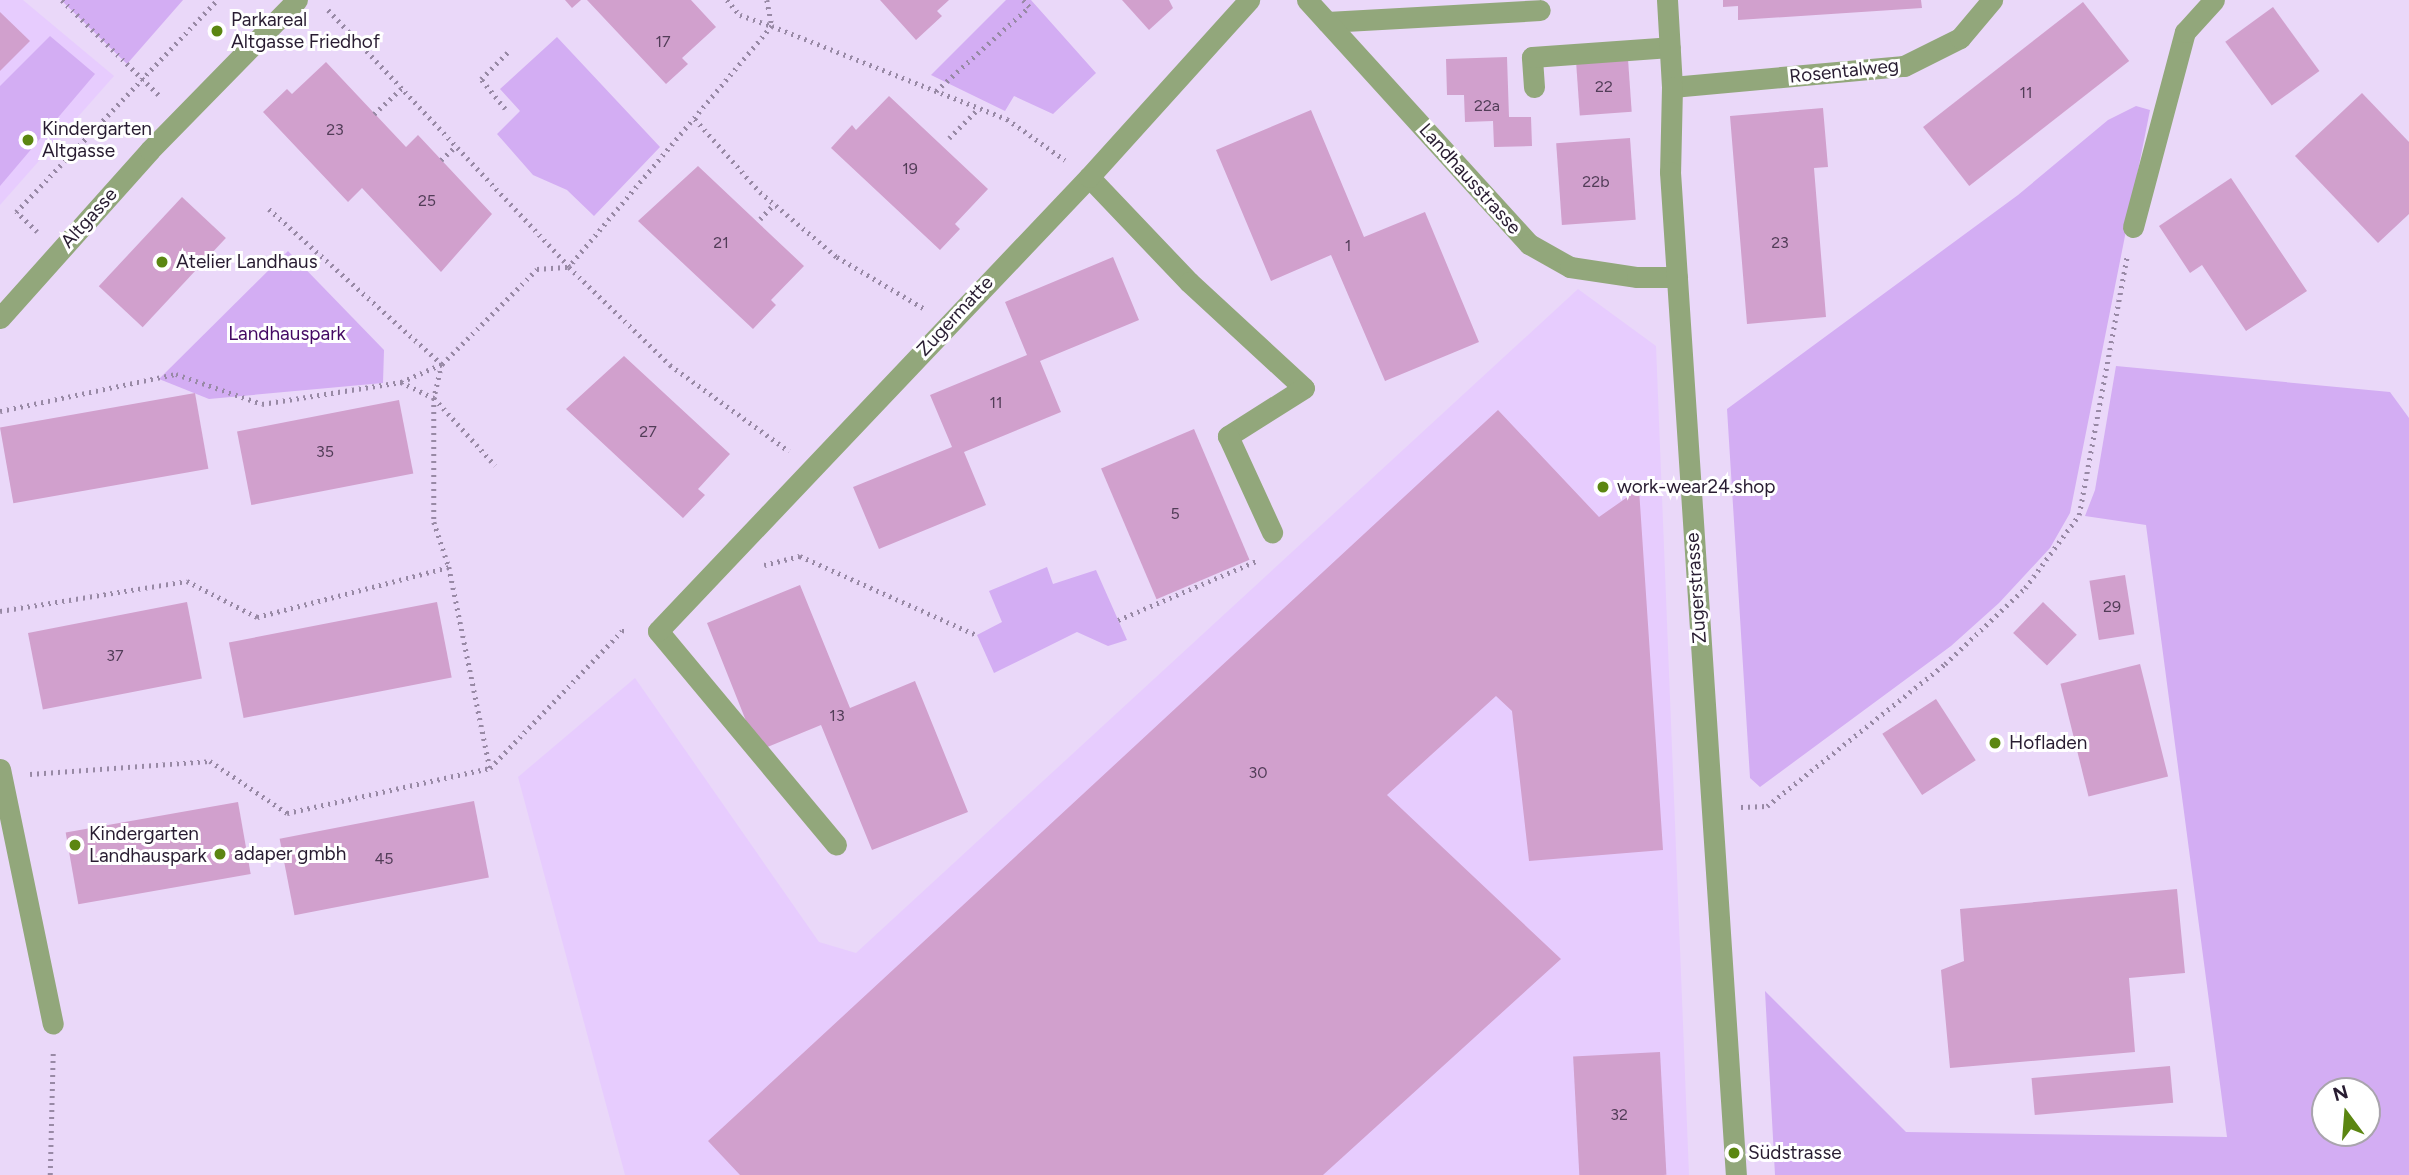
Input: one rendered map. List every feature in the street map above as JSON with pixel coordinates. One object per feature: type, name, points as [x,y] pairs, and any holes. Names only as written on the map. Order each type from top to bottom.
[{"type":"street","name":"Altgasse","points":[[0,318],[150,150],[297,0]]},
{"type":"street","name":"Zugermatte","points":[[658,631],[1088,177],[1250,0]]},
{"type":"street","name":"Landhausstrasse","points":[[1307,0],[1529,244],[1570,267],[1637,277],[1677,277]]},
{"type":"street","name":"Zugerstrasse","points":[[1667,0],[1672,87],[1670,172],[1736,1175]]},
{"type":"street","name":"Rosentalweg","points":[[1672,87],[1903,66],[1960,38],[1992,0]]},
{"type":"street","points":[[2133,227],[2185,32],[2214,0]]},
{"type":"street","points":[[1327,22],[1540,9]]},
{"type":"street","points":[[1534,87],[1532,57],[1670,47]]},
{"type":"street","points":[[1088,177],[1189,282],[1304,388],[1228,436],[1272,532]]},
{"type":"street","points":[[658,631],[836,845]]},
{"type":"street","points":[[0,769],[53,1024]]},
{"type":"path","points":[[62,0],[141,78]]},
{"type":"path","points":[[40,235],[16,212],[217,0]]},
{"type":"path","points":[[727,0],[740,15],[1007,119],[1088,177]]},
{"type":"path","points":[[767,0],[772,26]]},
{"type":"path","points":[[936,91],[1029,7],[1023,0]]},
{"type":"path","points":[[327,9],[569,267],[670,365],[814,467]]},
{"type":"path","points":[[0,411],[176,374],[262,404],[401,382],[442,364],[537,269],[569,267],[772,26]]},
{"type":"path","points":[[505,109],[481,79],[508,52]]},
{"type":"path","points":[[374,114],[402,88]]},
{"type":"path","points":[[949,138],[979,108]]},
{"type":"path","points":[[695,120],[774,204],[837,257],[950,321]]},
{"type":"path","points":[[441,160],[456,146]]},
{"type":"path","points":[[760,219],[774,204]]},
{"type":"path","points":[[269,209],[442,364]]},
{"type":"path","points":[[1710,809],[1767,806],[1945,664],[2025,588],[2079,515],[2133,227]]},
{"type":"path","points":[[442,364],[434,398],[434,522],[449,567],[490,768]]},
{"type":"path","points":[[401,382],[434,398],[495,465]]},
{"type":"path","points":[[1118,620],[1274,554],[1272,532]]},
{"type":"path","points":[[726,560],[753,568],[800,556],[977,635]]},
{"type":"path","points":[[0,611],[187,582],[257,617],[449,567]]},
{"type":"path","points":[[22,775],[210,761],[287,813],[490,768],[622,631],[658,631]]},
{"type":"path","points":[[50,1175],[53,1024]]},
{"type":"shaded area","name":"Kindergarten Altgasse","points":[[0,0],[23,0],[114,76],[0,205]]},
{"type":"shaded area","points":[[1578,289],[1656,346],[1689,1175],[625,1175],[518,777],[635,678],[819,942],[856,953]]},
{"type":"green space","points":[[61,0],[183,0],[127,64]]},
{"type":"green space","points":[[1006,0],[1031,0],[1096,73],[1053,114],[1014,96],[1005,111],[931,75]]},
{"type":"green space","points":[[50,36],[95,74],[0,186],[0,86]]},
{"type":"green space","points":[[557,37],[660,147],[594,216],[567,190],[533,175],[497,134],[520,111],[500,89]]},
{"type":"green space","points":[[2136,106],[2150,110],[2070,513],[2050,548],[1999,603],[1951,646],[1760,787],[1750,778],[1727,409],[2018,195],[2108,120]]},
{"type":"green space","name":"Landhauspark","points":[[288,251],[384,350],[383,383],[209,399],[159,379]]},
{"type":"green space","points":[[2116,366],[2390,392],[2409,418],[2409,1175],[1775,1175],[1765,991],[1906,1132],[2227,1137],[2146,525],[2085,516],[2095,490]]},
{"type":"green space","points":[[1047,567],[1053,584],[1096,570],[1127,640],[1108,646],[1077,632],[994,673],[977,635],[1002,622],[989,591]]},
{"type":"building","points":[[565,0],[581,0],[572,8]]},
{"type":"building","points":[[587,0],[691,0],[716,27],[682,58],[688,64],[666,84]]},
{"type":"building","points":[[880,0],[949,0],[937,11],[942,16],[916,40]]},
{"type":"building","points":[[1122,0],[1169,0],[1173,8],[1149,30]]},
{"type":"building","points":[[1723,0],[1921,0],[1922,8],[1738,20],[1738,6],[1723,7]]},
{"type":"building","points":[[2083,2],[2129,61],[1969,186],[1923,127]]},
{"type":"building","points":[[2273,7],[2319,71],[2272,106],[2225,42]]},
{"type":"building","points":[[0,12],[30,41],[0,71]]},
{"type":"building","points":[[1507,57],[1509,117],[1531,117],[1532,146],[1494,147],[1493,121],[1465,122],[1464,95],[1447,95],[1446,59]]},
{"type":"building","points":[[1628,59],[1632,112],[1580,115],[1576,63]]},
{"type":"building","points":[[326,62],[406,147],[418,135],[492,214],[441,272],[362,188],[348,202],[263,112],[287,89],[292,94]]},
{"type":"building","points":[[2362,93],[2409,142],[2409,214],[2378,243],[2295,156]]},
{"type":"building","points":[[889,96],[988,189],[955,224],[960,229],[940,250],[831,148],[852,125],[856,130]]},
{"type":"building","points":[[1823,108],[1828,167],[1814,168],[1826,317],[1747,324],[1730,116]]},
{"type":"building","points":[[1311,110],[1364,237],[1425,212],[1479,342],[1385,381],[1331,255],[1271,281],[1216,150]]},
{"type":"building","points":[[1630,138],[1636,220],[1562,225],[1556,143]]},
{"type":"building","points":[[698,166],[804,266],[771,300],[776,305],[753,329],[638,221]]},
{"type":"building","points":[[2231,178],[2307,291],[2246,331],[2202,265],[2190,273],[2159,226]]},
{"type":"building","name":"Atelier Landhaus","points":[[182,197],[226,238],[143,327],[99,286]]},
{"type":"building","points":[[1113,257],[1139,320],[1040,361],[1061,412],[964,452],[986,505],[879,549],[853,487],[952,447],[930,395],[1027,355],[1005,302]]},
{"type":"building","points":[[624,356],[730,454],[698,489],[705,495],[683,518],[566,409]]},
{"type":"building","points":[[195,393],[208,469],[13,503],[0,427]]},
{"type":"building","points":[[399,400],[413,474],[251,505],[237,431]]},
{"type":"building","points":[[1498,410],[1599,517],[1639,489],[1663,850],[1529,861],[1512,711],[1496,696],[1387,795],[1561,959],[1323,1175],[740,1175],[708,1141]]},
{"type":"building","points":[[1194,429],[1249,560],[1157,599],[1101,468]]},
{"type":"building","points":[[2125,575],[2134,634],[2099,640],[2089,581]]},
{"type":"building","points":[[800,585],[850,708],[915,681],[968,812],[872,850],[821,725],[758,751],[707,623]]},
{"type":"building","points":[[187,602],[202,679],[43,709],[28,633]]},
{"type":"building","points":[[437,602],[452,678],[244,718],[229,642]]},
{"type":"building","points":[[2043,602],[2077,635],[2047,666],[2013,633]]},
{"type":"building","points":[[2140,664],[2168,777],[2088,796],[2060,684]]},
{"type":"building","points":[[1936,699],[1976,760],[1922,795],[1882,734]]},
{"type":"building","points":[[474,801],[489,878],[295,915],[280,839]]},
{"type":"building","points":[[238,802],[251,874],[78,904],[66,832]]},
{"type":"building","points":[[2177,889],[2185,973],[2129,978],[2135,1052],[1950,1068],[1941,970],[1964,961],[1960,909]]},
{"type":"building","points":[[1660,1052],[1666,1175],[1579,1175],[1573,1057]]},
{"type":"building","points":[[2170,1066],[2173,1103],[2035,1115],[2032,1078]]},
{"type":"place","name":"Parkareal Altgasse Friedhof","points":[[217,31]]},
{"type":"place","name":"Kindergarten Altgasse","points":[[28,140]]},
{"type":"place","name":"Atelier Landhaus","points":[[162,262]]},
{"type":"place","name":"work-wear24.shop","points":[[1603,487]]},
{"type":"place","name":"Hofladen","points":[[1995,743]]},
{"type":"place","name":"Kindergarten Landhauspark","points":[[75,845]]},
{"type":"place","name":"adaper gmbh","points":[[220,854]]},
{"type":"place","name":"Südstrasse","points":[[1734,1153]]}]
